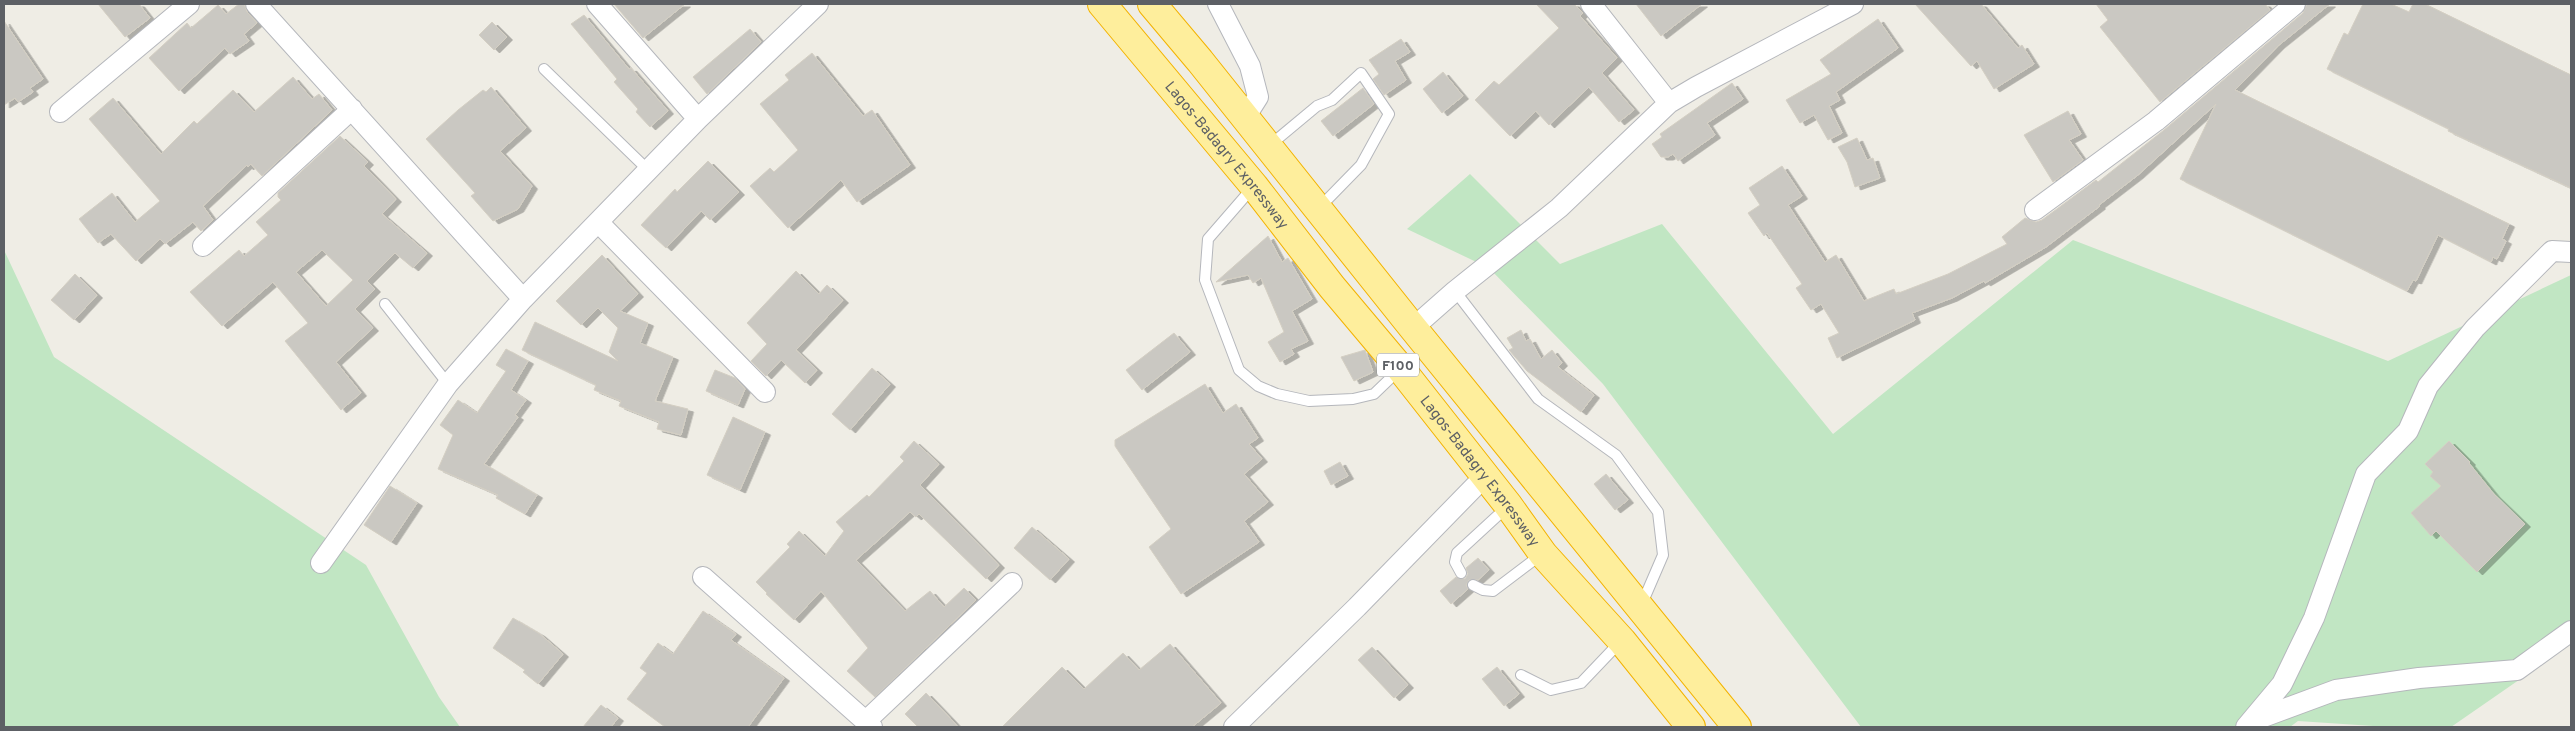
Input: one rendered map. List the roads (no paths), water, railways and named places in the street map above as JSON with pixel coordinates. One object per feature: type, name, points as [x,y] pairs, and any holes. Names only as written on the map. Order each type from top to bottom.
[{"type":"highway","name":"Lagos-Badagry Expressway","points":[[1102,4],[1254,186],[1332,287],[1401,369],[1484,477],[1508,505],[1543,554],[1622,641],[1691,727]]},
{"type":"highway","name":"F100","points":[[1152,4],[1200,60],[1244,119],[1268,146],[1737,727]]},
{"type":"street","points":[[60,112],[189,4]]},
{"type":"street","points":[[256,4],[523,299]]},
{"type":"street","points":[[597,4],[698,119]]},
{"type":"street","points":[[321,563],[448,384],[523,299],[698,119],[818,4]]},
{"type":"street","points":[[1218,4],[1250,66],[1258,97],[1244,119]]},
{"type":"street","points":[[1591,4],[1670,103]]},
{"type":"street","points":[[1413,328],[1455,291],[1559,208],[1670,103],[1696,87],[1853,4]]},
{"type":"street","points":[[2035,210],[2156,121],[2295,4]]},
{"type":"street","points":[[203,246],[352,109]]},
{"type":"street","points":[[598,222],[764,392]]},
{"type":"street","points":[[2250,724],[2282,684],[2314,618],[2366,474],[2408,431],[2428,386],[2475,328],[2552,251],[2571,252]]},
{"type":"street","points":[[1234,727],[1357,607],[1484,477]]},
{"type":"street","points":[[703,577],[869,724],[1012,583]]},
{"type":"street","points":[[2250,724],[2336,690],[2420,678],[2517,670],[2571,631]]},
{"type":"lane","points":[[544,69],[648,170]]},
{"type":"lane","points":[[1268,146],[1317,106],[1332,100],[1361,73],[1389,114],[1361,164],[1318,209]]},
{"type":"lane","points":[[1254,186],[1208,239],[1205,280],[1239,370],[1258,386],[1277,394],[1309,401],[1353,399],[1374,394],[1401,369]]},
{"type":"lane","points":[[1455,291],[1538,399],[1616,455],[1658,512],[1663,555],[1640,606]]},
{"type":"lane","points":[[385,304],[448,384]]},
{"type":"lane","points":[[1460,573],[1455,562],[1457,553],[1508,505]]},
{"type":"lane","points":[[1472,584],[1484,590],[1493,591],[1543,554]]},
{"type":"lane","points":[[1521,675],[1551,690],[1581,683],[1622,641]]}]
